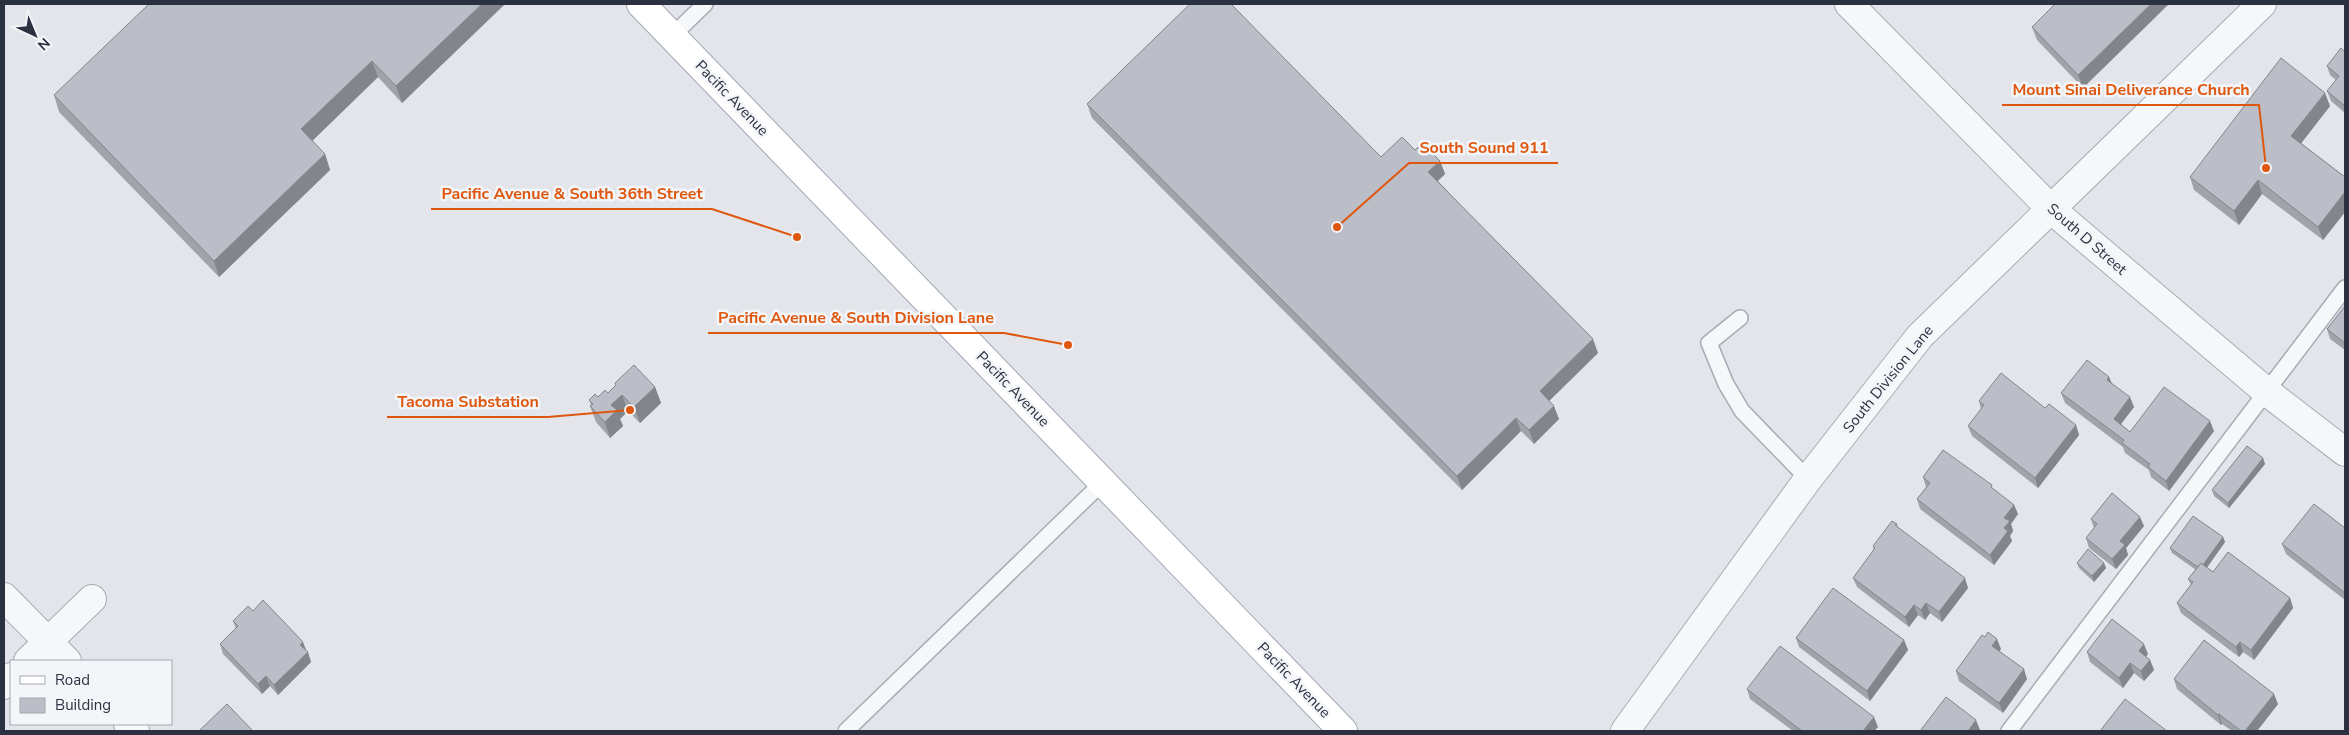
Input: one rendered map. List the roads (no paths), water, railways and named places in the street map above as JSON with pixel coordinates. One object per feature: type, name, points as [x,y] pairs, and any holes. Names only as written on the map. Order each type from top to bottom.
[{"type":"main road","name":"Pacific Avenue","points":[[640,4],[1343,731]]},
{"type":"street","name":"South D Street","points":[[1849,4],[2052,210],[2267,392],[2345,452]]},
{"type":"street","name":"South Division Lane","points":[[1625,731],[1808,479],[1920,336],[2052,210],[2262,4]]},
{"type":"street","points":[[4,597],[66,660]]},
{"type":"street","points":[[29,660],[92,599]]},
{"type":"lane","points":[[672,36],[705,4]]},
{"type":"lane","points":[[2009,731],[2345,288]]},
{"type":"lane","points":[[1740,318],[1709,343],[1726,384],[1742,411],[1808,479]]},
{"type":"lane","points":[[846,731],[1103,482]]},
{"type":"place","name":"Mount Sinai Deliverance Church","points":[[2266,168]]},
{"type":"place","name":"South Sound 911","points":[[1337,227]]},
{"type":"place","name":"Pacific Avenue & South 36th Street","points":[[797,237]]},
{"type":"place","name":"Pacific Avenue & South Division Lane","points":[[1068,345]]},
{"type":"place","name":"Tacoma Substation","points":[[630,410]]}]
